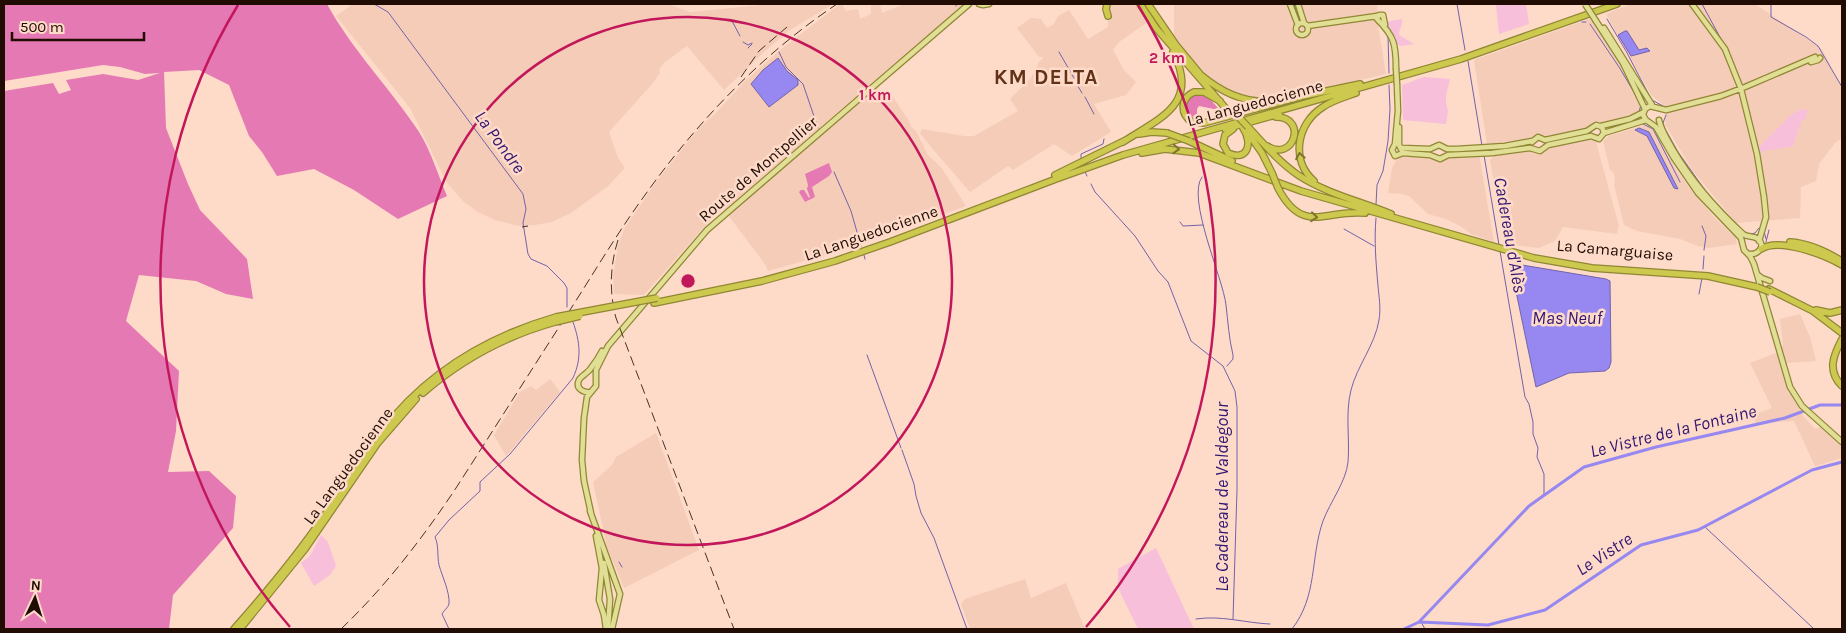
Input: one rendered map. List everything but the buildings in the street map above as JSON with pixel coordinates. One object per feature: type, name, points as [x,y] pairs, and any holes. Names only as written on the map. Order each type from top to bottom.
[{"type":"highway","points":[[1108,4],[1106,9],[1108,16]]},
{"type":"highway","points":[[1140,4],[1152,23],[1168,42],[1231,112]]},
{"type":"highway","points":[[1148,4],[1176,45],[1258,147],[1278,188],[1290,207],[1306,216],[1322,218],[1349,212],[1364,212],[1460,238]]},
{"type":"highway","name":"La Languedocienne","points":[[656,300],[760,278],[834,258],[1095,160],[1158,140],[1362,84],[1512,38],[1608,4]]},
{"type":"highway","name":"La Languedocienne","points":[[236,629],[306,549],[377,444],[412,403],[446,374],[472,357],[518,334],[556,319],[762,281],[835,261],[1108,160],[1172,140],[1405,76],[1509,43],[1617,4]]},
{"type":"highway","points":[[1055,175],[1123,142],[1166,115],[1179,99],[1182,87],[1182,74],[1168,42]]},
{"type":"highway","points":[[1200,74],[1227,93],[1249,100],[1268,102],[1362,84]]},
{"type":"highway","points":[[1330,192],[1312,180],[1304,170],[1299,155],[1300,138],[1305,125],[1316,112],[1329,103],[1405,76]]},
{"type":"highway","points":[[1220,101],[1204,92],[1194,92],[1185,100],[1183,106],[1184,114],[1192,122],[1204,123],[1303,96]]},
{"type":"highway","points":[[1243,127],[1248,137],[1248,147],[1240,155],[1231,155],[1225,150],[1222,140],[1228,132],[1268,118],[1358,92]]},
{"type":"highway","points":[[1172,140],[1243,127],[1268,146],[1277,150],[1287,147],[1293,141],[1295,132],[1291,122],[1281,117],[1268,118]]},
{"type":"highway","name":"La Camarguaise","points":[[1123,142],[1148,132],[1167,133],[1261,174],[1504,249],[1568,262],[1698,272],[1726,276],[1779,293],[1813,311],[1842,337]]},
{"type":"highway","points":[[1258,138],[1275,157],[1310,182],[1330,192],[1391,214]]},
{"type":"highway","points":[[1108,160],[1165,149],[1199,153],[1301,191],[1460,238]]},
{"type":"highway","name":"La Camarguaise","points":[[1460,238],[1495,246]]},
{"type":"highway","points":[[1760,244],[1800,243],[1831,255],[1842,264]]},
{"type":"highway","name":"La Camarguaise","points":[[1770,290],[1811,313],[1842,337]]},
{"type":"highway","points":[[1779,293],[1822,312],[1834,313],[1842,310]]},
{"type":"highway","points":[[1842,337],[1834,367],[1836,377],[1842,385]]},
{"type":"main road","name":"Route de Montpellier","points":[[584,376],[620,328],[710,223],[967,4]]},
{"type":"main road","name":"Route de Montpellier","points":[[596,380],[597,367],[612,341],[707,230],[967,4]]},
{"type":"main road","points":[[979,4],[989,4]]},
{"type":"main road","points":[[1290,4],[1304,26]]},
{"type":"main road","points":[[1298,4],[1304,26]]},
{"type":"main road","points":[[1586,4],[1624,57],[1645,96],[1652,105],[1666,110],[1740,90]]},
{"type":"main road","points":[[1692,4],[1720,42],[1737,80],[1757,154],[1766,217],[1760,244],[1751,255]]},
{"type":"main road","points":[[1598,20],[1623,63],[1645,110],[1646,120]]},
{"type":"main road","points":[[1304,26],[1380,21],[1395,44],[1400,154]]},
{"type":"main road","points":[[1661,115],[1740,90],[1816,58]]},
{"type":"main road","points":[[1740,90],[1756,158],[1764,210],[1762,227],[1759,233],[1743,242]]},
{"type":"main road","points":[[1394,146],[1430,149],[1439,145],[1445,148],[1478,148],[1532,142],[1538,137],[1545,140],[1590,130],[1594,125],[1602,126],[1630,119],[1652,105]]},
{"type":"main road","points":[[1660,109],[1661,115],[1659,120],[1661,127],[1693,180],[1725,218],[1742,234],[1751,237],[1760,244]]},
{"type":"main road","points":[[1398,110],[1393,154],[1397,156],[1400,154],[1433,156],[1438,159],[1448,155],[1480,154],[1533,148],[1540,151],[1546,146],[1591,136],[1599,138],[1604,133],[1646,120],[1652,123],[1695,189],[1741,238],[1744,250],[1751,255],[1785,374],[1795,396],[1808,413],[1842,442]]},
{"type":"main road","points":[[1652,123],[1659,120]]},
{"type":"main road","points":[[1602,126],[1604,133]]},
{"type":"main road","points":[[1590,130],[1591,136]]},
{"type":"main road","points":[[1545,140],[1546,146]]},
{"type":"main road","points":[[1532,142],[1533,148]]},
{"type":"main road","points":[[1433,156],[1434,147]]},
{"type":"main road","points":[[1444,157],[1445,148]]},
{"type":"main road","points":[[1757,273],[1770,281]]},
{"type":"main road","points":[[584,401],[596,386],[596,380],[590,375],[580,378],[578,383],[583,391],[584,401],[582,460],[584,481],[607,576],[610,599],[607,629]]},
{"type":"main road","points":[[583,391],[591,392]]},
{"type":"main road","points":[[592,515],[602,568],[599,600],[607,629]]},
{"type":"main road","points":[[592,515],[620,594],[612,629]]},
{"type":"shaded area","points":[[4,4],[327,4],[359,53],[419,132],[431,155],[447,196],[398,219],[354,190],[314,169],[277,176],[249,136],[229,85],[199,70],[164,72],[166,128],[200,210],[247,259],[253,299],[226,294],[196,281],[139,275],[126,321],[179,371],[176,431],[168,472],[209,471],[236,496],[233,528],[173,595],[169,629],[4,629],[4,91],[53,83],[59,94],[71,90],[66,80],[103,74],[138,80],[160,73],[145,74],[120,67],[103,65],[4,81]]},
{"type":"shaded area","points":[[353,4],[668,4],[690,12],[771,4],[833,4],[790,30],[724,90],[687,46],[664,63],[652,84],[609,132],[618,158],[625,168],[608,186],[571,213],[551,222],[519,226],[495,220],[478,212],[463,201],[447,183],[410,108],[336,16]]},
{"type":"shaded area","points":[[842,4],[846,11],[858,9],[860,19],[871,14],[871,4],[880,4],[882,13],[905,4],[964,4],[819,128],[819,135],[875,86],[884,96],[889,91],[911,127],[916,131],[928,155],[941,167],[966,206],[851,248],[768,271],[765,264],[722,207],[644,295],[614,294],[613,276],[618,246],[624,229],[656,182],[698,129],[716,113],[745,81],[780,50]]},
{"type":"shaded area","points":[[1138,4],[1148,22],[1119,42],[1113,50],[1124,70],[1136,82],[1126,95],[1094,104],[1111,132],[1072,156],[1054,144],[1013,170],[1008,166],[970,192],[920,133],[922,129],[974,136],[1018,111],[1010,99],[1031,78],[1039,62],[1044,57],[1039,57],[1017,28],[1031,18],[1041,19],[1047,28],[1054,24],[1058,16],[1069,10],[1088,39],[1108,27],[1108,5]]},
{"type":"shaded area","points":[[1174,4],[1377,4],[1378,25],[1386,74],[1283,98],[1253,100],[1226,91],[1208,77],[1178,43],[1174,34]]},
{"type":"shaded area","points":[[1526,4],[1529,24],[1499,34],[1496,5]]},
{"type":"shaded area","points":[[1631,4],[1755,4],[1822,49],[1842,89],[1842,138],[1835,143],[1819,164],[1816,181],[1801,187],[1800,218],[1736,223],[1692,170],[1665,124],[1666,107],[1651,95],[1606,14]]},
{"type":"shaded area","points":[[1592,18],[1620,62],[1643,107],[1640,112],[1603,124],[1594,121],[1587,128],[1567,133],[1547,136],[1537,134],[1530,139],[1487,144],[1474,60]]},
{"type":"shaded area","points":[[1402,19],[1399,35],[1414,44],[1401,46],[1396,44],[1385,22]]},
{"type":"shaded area","points":[[1424,77],[1450,79],[1446,96],[1448,111],[1446,124],[1403,120],[1402,85]]},
{"type":"shaded area","points":[[1198,94],[1208,97],[1218,108],[1199,106],[1197,116],[1191,117],[1186,114],[1185,107],[1187,101]]},
{"type":"shaded area","points":[[1801,109],[1808,110],[1805,120],[1802,120],[1793,146],[1759,152],[1758,148],[1790,116]]},
{"type":"shaded area","points":[[1645,125],[1653,130],[1690,189],[1714,217],[1736,238],[1737,244],[1708,248],[1680,239],[1637,231],[1624,225],[1614,185],[1614,173],[1610,170],[1603,141],[1609,136]]},
{"type":"shaded area","points":[[1589,139],[1596,142],[1619,226],[1617,234],[1563,227],[1555,241],[1539,248],[1505,244],[1490,160],[1495,155],[1531,151],[1536,154],[1542,154],[1549,148]]},
{"type":"shaded area","points":[[1404,154],[1431,156],[1439,160],[1447,156],[1479,154],[1494,242],[1471,234],[1446,219],[1428,214],[1409,196],[1388,193],[1392,168],[1398,157]]},
{"type":"shaded area","points":[[829,163],[832,172],[812,187],[815,197],[805,202],[799,192],[804,190],[810,197],[805,174]]},
{"type":"shaded area","points":[[1800,314],[1810,337],[1816,361],[1787,363],[1783,373],[1803,416],[1815,429],[1821,427],[1842,446],[1842,458],[1815,466],[1794,421],[1756,423],[1753,415],[1772,408],[1750,363],[1776,353],[1783,345],[1780,319]]},
{"type":"shaded area","points":[[550,379],[560,392],[506,456],[494,435],[520,392],[531,386],[536,390]]},
{"type":"shaded area","points":[[656,433],[699,550],[624,588],[607,547],[593,482],[612,465],[616,457]]},
{"type":"shaded area","points":[[321,535],[328,542],[336,566],[330,575],[314,586],[301,563],[310,556]]},
{"type":"shaded area","points":[[1156,548],[1194,629],[1138,629],[1118,588],[1118,569]]},
{"type":"shaded area","points":[[1025,579],[1031,598],[1066,583],[1085,629],[970,629],[961,604],[965,599]]},
{"type":"water","points":[[1627,31],[1639,50],[1647,48],[1650,51],[1631,56],[1618,35]]},
{"type":"water","points":[[778,58],[787,71],[798,80],[798,85],[769,107],[751,84],[763,70]]},
{"type":"water","points":[[1639,128],[1649,132],[1678,189],[1674,188],[1647,136],[1635,130]]},
{"type":"water","name":"Mas Neuf","points":[[1510,263],[1610,281],[1611,362],[1609,368],[1605,371],[1569,373],[1536,387]]},
{"type":"waterway","name":"La Pondre","points":[[374,4],[388,12],[523,194],[526,209],[523,223],[528,254],[531,259],[547,266],[564,283],[567,288],[567,307]]},
{"type":"waterway","points":[[1294,4],[1299,19]]},
{"type":"waterway","name":"Cadereau d'Alès","points":[[1457,4],[1465,50]]},
{"type":"waterway","points":[[1702,4],[1721,39]]},
{"type":"waterway","points":[[1771,4],[1771,17],[1818,46],[1842,87]]},
{"type":"waterway","points":[[1607,19],[1649,95]]},
{"type":"waterway","points":[[732,21],[740,36]]},
{"type":"waterway","points":[[1590,24],[1638,99]]},
{"type":"waterway","name":"Le Vistre de la Fontaine","points":[[1388,35],[1389,73]]},
{"type":"waterway","points":[[743,42],[748,45],[752,43]]},
{"type":"waterway","points":[[748,48],[752,44]]},
{"type":"waterway","points":[[779,52],[786,67],[803,84],[818,128]]},
{"type":"waterway","points":[[1059,52],[1074,78]]},
{"type":"waterway","name":"Cadereau d'Alès","points":[[1468,61],[1482,146]]},
{"type":"waterway","points":[[1735,68],[1738,76]]},
{"type":"waterway","points":[[1076,83],[1082,93]]},
{"type":"waterway","name":"Le Vistre de la Fontaine","points":[[1376,205],[1377,185],[1383,171],[1388,141],[1389,85]]},
{"type":"waterway","points":[[1085,97],[1094,114]]},
{"type":"waterway","points":[[1650,99],[1663,106]]},
{"type":"waterway","points":[[1639,112],[1641,105]]},
{"type":"waterway","points":[[1666,115],[1663,123],[1664,127],[1678,152],[1707,193]]},
{"type":"waterway","points":[[1643,124],[1653,129],[1680,182]]},
{"type":"waterway","name":"Le Cadereau de Valdegour","points":[[1081,159],[1081,154],[1103,144],[1104,139]]},
{"type":"waterway","name":"Cadereau d'Alès","points":[[1484,155],[1499,245]]},
{"type":"waterway","points":[[834,172],[851,211],[861,246]]},
{"type":"waterway","points":[[1085,172],[1087,176]]},
{"type":"waterway","points":[[1202,177],[1198,187],[1202,220],[1226,305],[1233,355],[1233,359],[1227,366]]},
{"type":"waterway","name":"Le Cadereau de Valdegour","points":[[1091,184],[1095,192],[1135,236],[1158,271],[1168,282],[1191,341],[1223,366],[1235,391],[1237,407],[1237,490],[1233,619]]},
{"type":"waterway","points":[[1713,200],[1724,212]]},
{"type":"waterway","name":"Le Vistre de la Fontaine","points":[[1292,629],[1300,616],[1310,590],[1323,521],[1347,469],[1349,399],[1357,372],[1374,338],[1379,320],[1380,303],[1375,244],[1376,218]]},
{"type":"waterway","points":[[1180,222],[1183,226],[1203,225]]},
{"type":"waterway","points":[[1702,226],[1706,236],[1704,250]]},
{"type":"waterway","points":[[1751,234],[1755,233],[1759,228]]},
{"type":"waterway","points":[[1344,229],[1374,246]]},
{"type":"waterway","points":[[1766,242],[1769,230]]},
{"type":"waterway","points":[[1764,231],[1766,239]]},
{"type":"waterway","name":"Cadereau d'Alès","points":[[1500,251],[1525,397],[1529,404],[1533,422],[1533,434],[1538,448],[1537,457],[1544,474],[1544,494],[1539,498]]},
{"type":"waterway","points":[[864,255],[865,259]]},
{"type":"waterway","points":[[1703,269],[1704,256]]},
{"type":"waterway","points":[[1699,294],[1702,278]]},
{"type":"waterway","name":"La Pondre","points":[[449,629],[442,614],[449,604],[449,599],[439,565],[435,537],[449,520],[480,491],[480,482],[510,454],[573,378],[579,357],[577,336],[573,322]]},
{"type":"waterway","points":[[867,355],[901,448]]},
{"type":"waterway","name":"Le Vistre de la Fontaine","points":[[1419,622],[1529,506],[1584,467],[1656,447],[1785,418],[1820,405],[1842,405]]},
{"type":"waterway","points":[[902,450],[914,484],[921,513],[934,538],[967,629]]},
{"type":"waterway","name":"Le Vistre","points":[[1404,629],[1419,622],[1488,625],[1545,610],[1641,545],[1698,530],[1812,470],[1842,462]]},
{"type":"waterway","points":[[1705,527],[1814,629]]},
{"type":"waterway","points":[[619,562],[622,567]]},
{"type":"waterway","name":"Le Cadereau de Valdegour","points":[[1196,619],[1224,619],[1270,624]]},
{"type":"waterway","name":"Le Vistre","points":[[1421,622],[1425,629]]},
{"type":"railway","points":[[341,629],[388,579],[443,507],[616,237],[686,141],[757,67],[809,24],[837,4]]},
{"type":"railway","points":[[741,77],[759,51],[787,27]]},
{"type":"railway","points":[[522,227],[528,226]]},
{"type":"railway","points":[[618,240],[613,259],[611,279],[616,318],[734,629]]},
{"type":"district","name":"KM DELTA","points":[[1046,77]]}]
